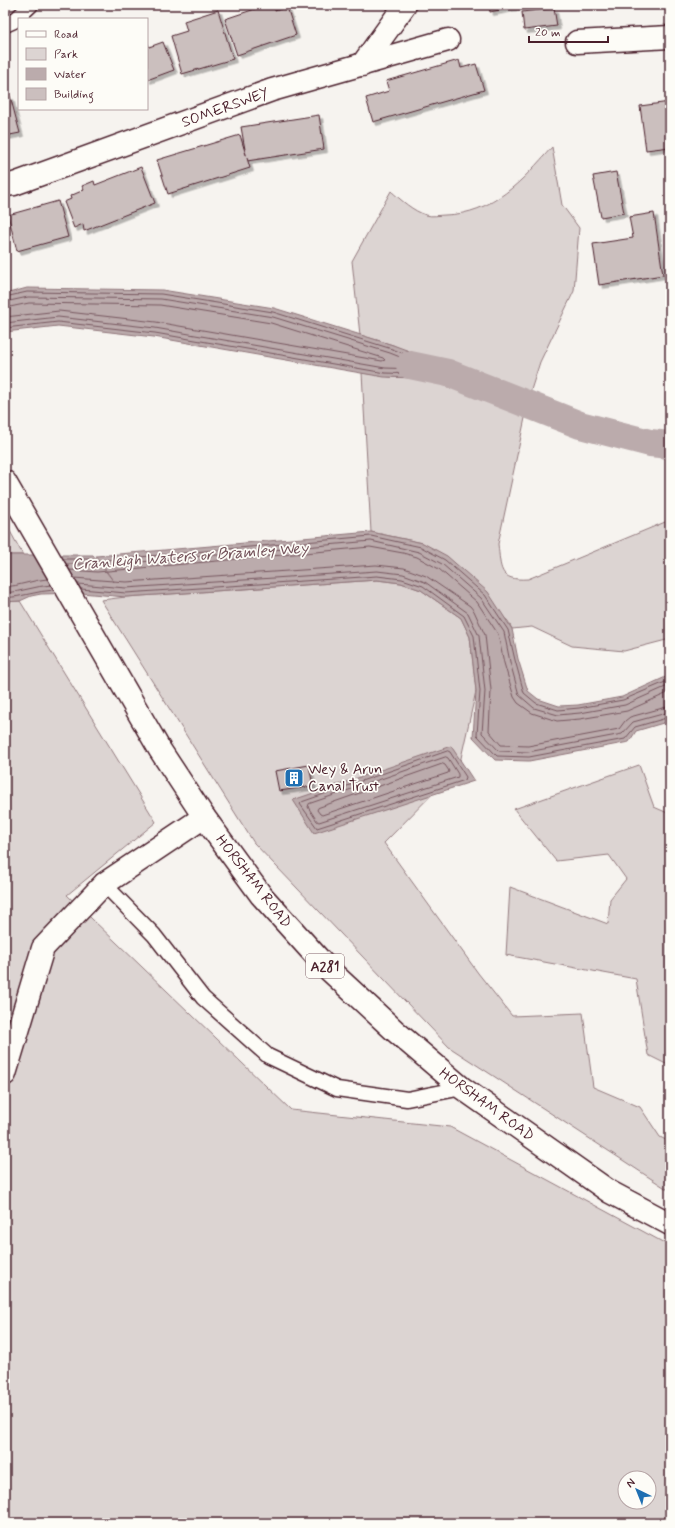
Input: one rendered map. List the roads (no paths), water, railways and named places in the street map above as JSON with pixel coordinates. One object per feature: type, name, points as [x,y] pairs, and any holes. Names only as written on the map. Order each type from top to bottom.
[{"type":"main road","points":[[362,64],[405,5]]},
{"type":"main road","points":[[577,42],[670,37]]},
{"type":"main road","name":"SOMERSWEY","points":[[5,185],[14,184],[272,90],[448,40]]},
{"type":"main road","name":"HORSHAM ROAD","points":[[5,482],[160,750],[204,816],[261,895],[326,967],[394,1030],[462,1088],[610,1192],[670,1224]]},
{"type":"main road","points":[[5,1074],[43,948],[104,884],[204,816]]},
{"type":"lane","points":[[5,25],[14,21],[31,5]]},
{"type":"lane","points":[[104,884],[154,935],[203,998],[268,1056],[337,1089],[407,1099],[462,1088]]},
{"type":"water","points":[[27,288],[162,290],[274,308],[393,345],[428,358],[448,373],[417,378],[384,377],[154,337],[58,326],[5,332],[5,294]]},
{"type":"water","name":"Cranleigh Waters or Bramley Wey","points":[[371,532],[423,543],[447,556],[488,592],[512,629],[518,659],[528,691],[538,699],[559,706],[578,705],[622,697],[670,675],[670,721],[636,731],[629,742],[529,761],[495,760],[473,737],[476,691],[470,637],[461,618],[421,590],[401,583],[377,580],[126,597],[81,593],[41,594],[31,596],[20,601],[5,602],[5,555],[93,555],[114,582],[96,556]]},
{"type":"water","points":[[451,746],[474,781],[314,833],[293,800]]},
{"type":"waterway","points":[[410,365],[448,373],[580,425],[650,443],[670,445]]},
{"type":"place","name":"Wey & Arun Canal Trust","points":[[294,778]]}]
